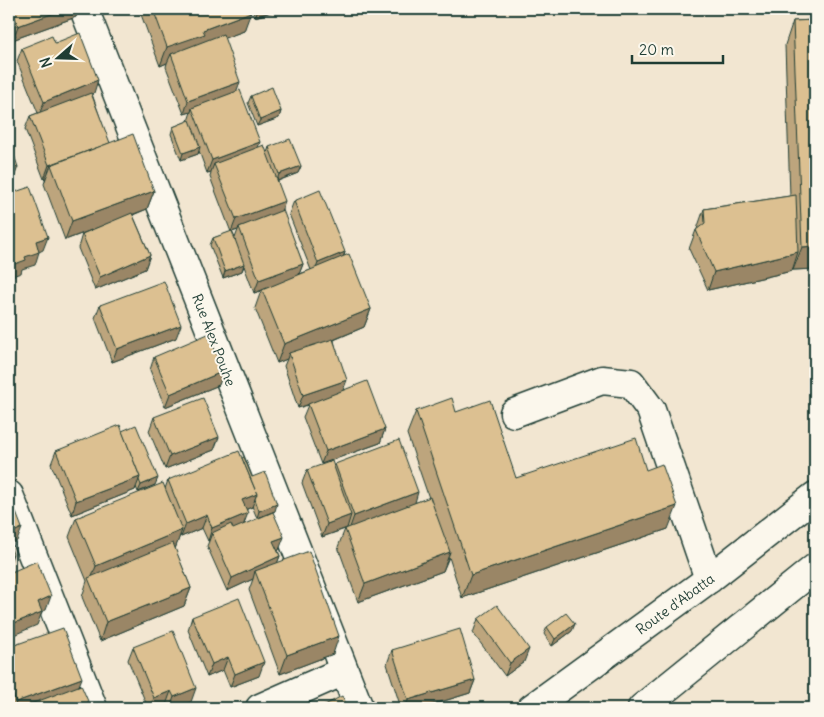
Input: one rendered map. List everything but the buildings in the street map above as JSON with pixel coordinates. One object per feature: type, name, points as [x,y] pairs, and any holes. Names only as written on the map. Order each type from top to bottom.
[{"type":"street","name":"Rue Alex Pouhe","points":[[84,9],[359,708]]},
{"type":"street","points":[[514,413],[602,380],[631,383],[651,410],[709,579]]},
{"type":"street","points":[[9,495],[92,708]]},
{"type":"street","name":"Route d'Abatta","points":[[532,708],[709,579],[815,496]]},
{"type":"street","points":[[642,708],[815,568]]},
{"type":"street","points":[[260,708],[344,671]]}]
